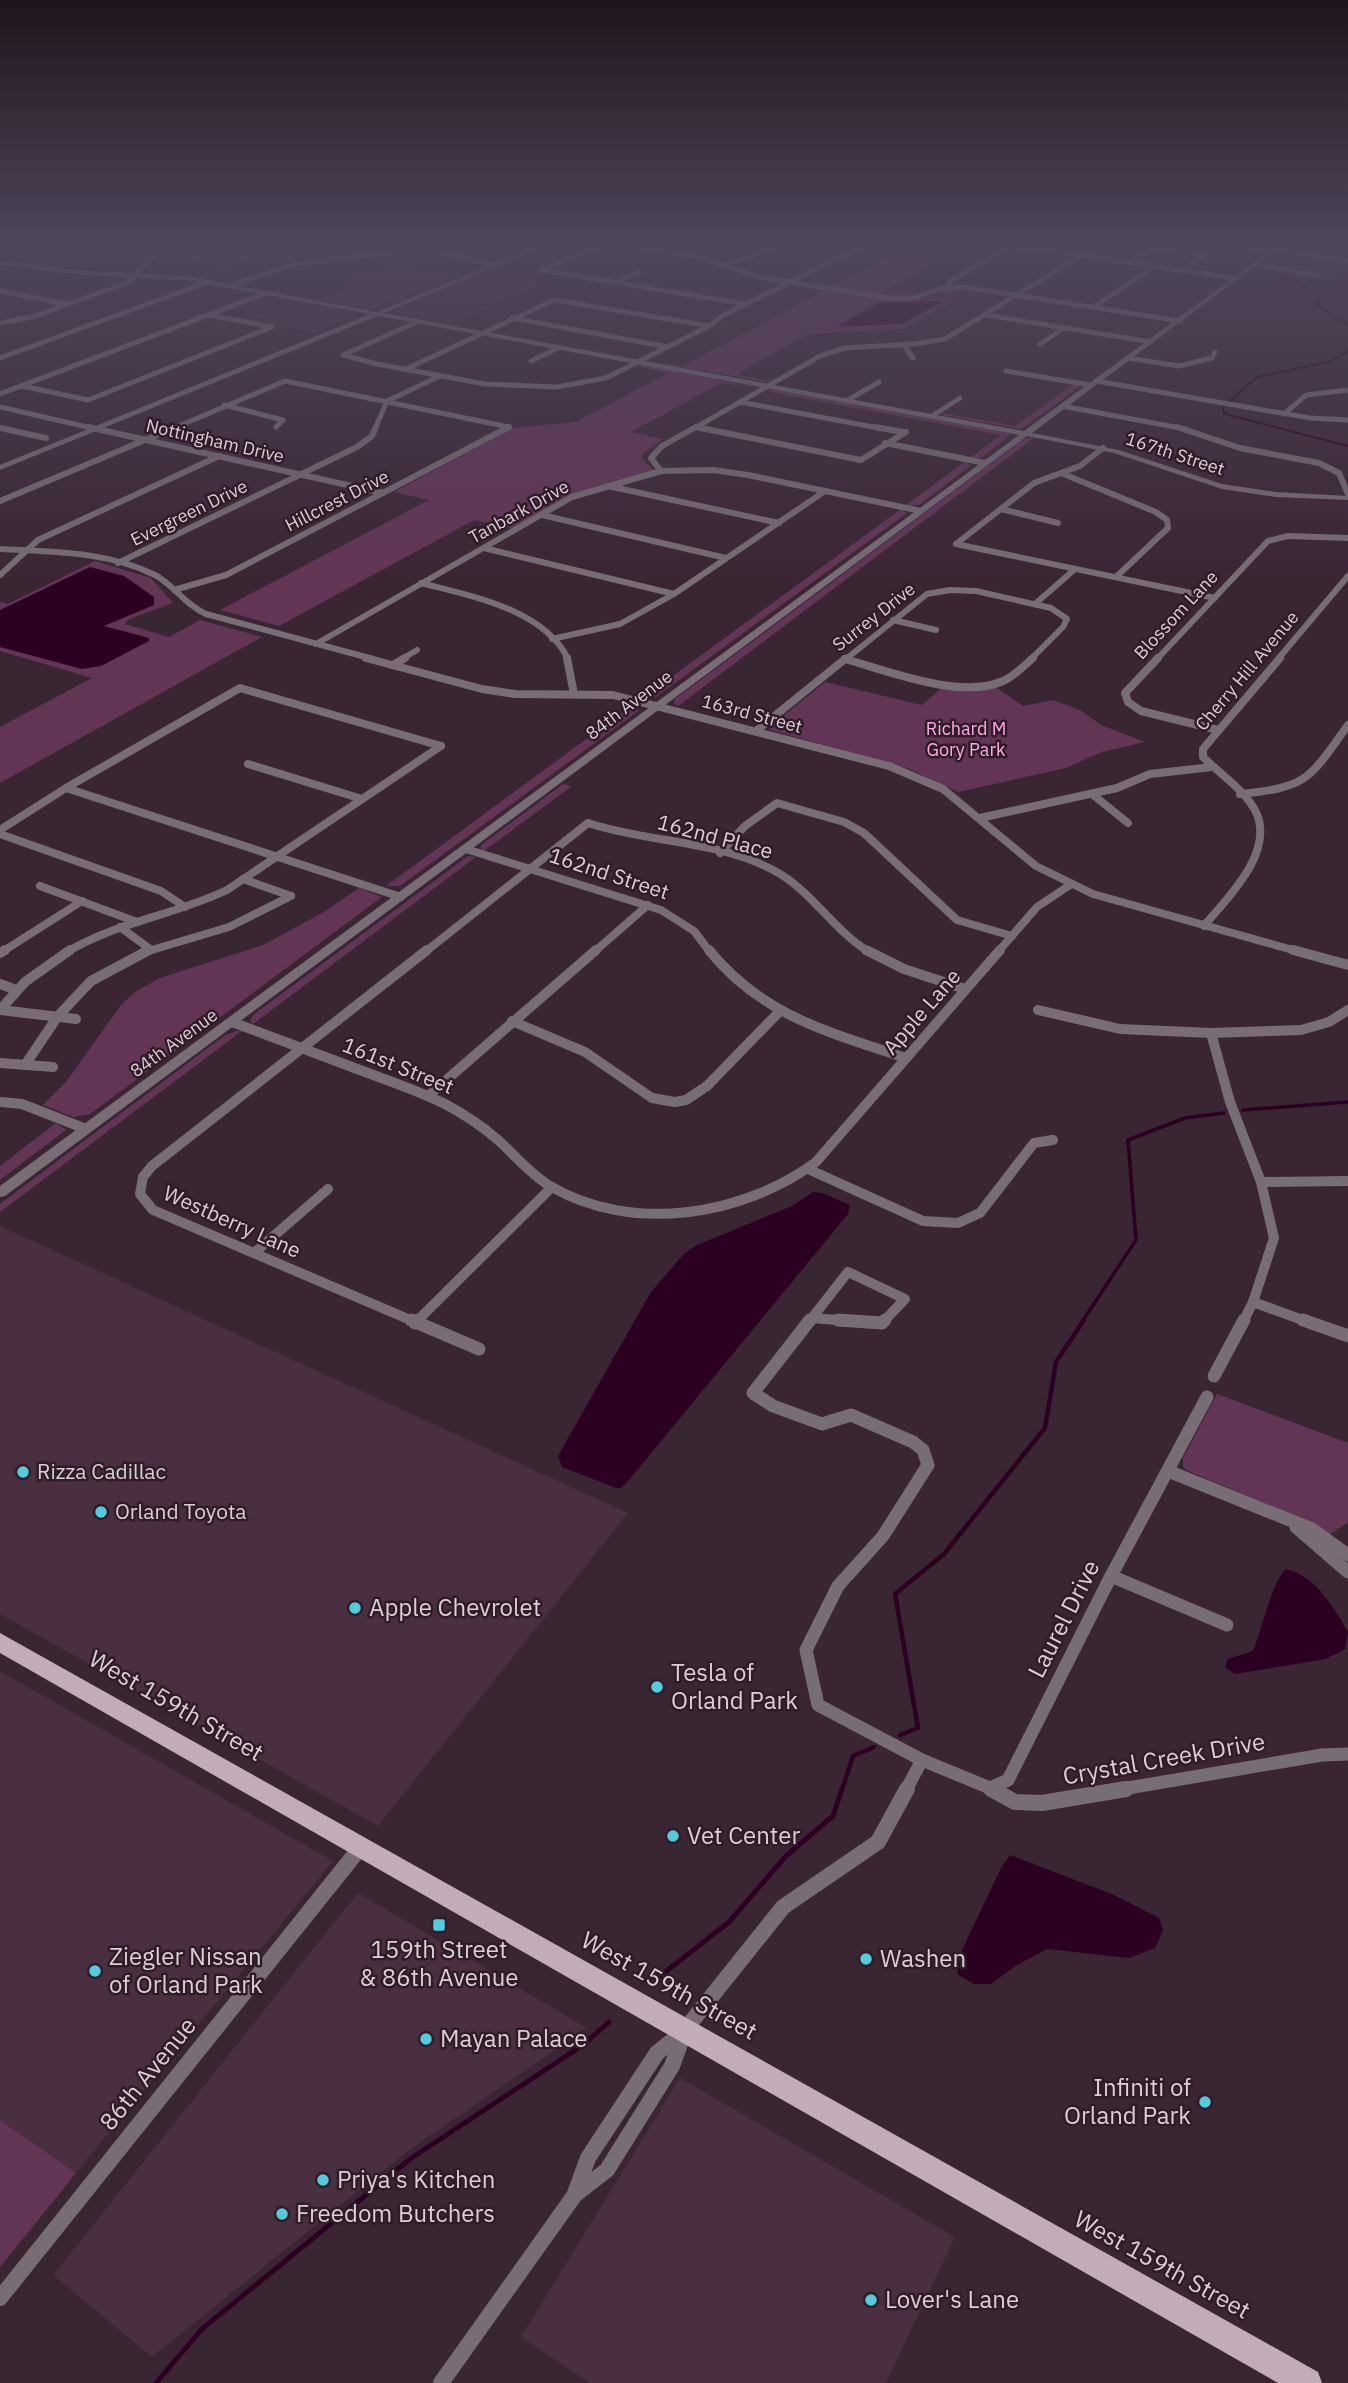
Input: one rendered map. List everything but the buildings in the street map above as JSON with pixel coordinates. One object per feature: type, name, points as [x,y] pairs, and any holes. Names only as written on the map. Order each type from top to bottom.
[{"type":"main road","name":"West 159th Street","points":[[0,1642],[1307,2383]]},
{"type":"street","points":[[0,394],[100,356]]},
{"type":"street","points":[[22,386],[88,400],[198,356]]},
{"type":"street","points":[[0,468],[271,356]]},
{"type":"street","points":[[348,356],[508,389],[555,389],[606,378],[650,356]]},
{"type":"street","points":[[406,369],[435,356]]},
{"type":"street","points":[[531,361],[541,356]]},
{"type":"street","name":"167th Street","points":[[608,356],[1103,448],[1230,489],[1270,494],[1348,496]]},
{"type":"street","points":[[661,471],[653,463],[653,454],[767,386],[823,356]]},
{"type":"street","name":"84th Avenue","points":[[0,1193],[1131,356]]},
{"type":"street","points":[[1128,358],[1184,365],[1213,356]]},
{"type":"street","points":[[1006,371],[1317,419],[1348,420]]},
{"type":"street","points":[[0,501],[285,381],[387,401],[440,376]]},
{"type":"street","points":[[848,400],[879,382]]},
{"type":"street","points":[[555,389],[559,395]]},
{"type":"street","points":[[1284,414],[1306,396],[1348,390]]},
{"type":"street","points":[[932,416],[960,398]]},
{"type":"street","name":"Hillcrest Drive","points":[[174,590],[226,575],[509,427],[387,401]]},
{"type":"street","name":"Evergreen Drive","points":[[118,563],[357,447],[372,436],[387,401]]},
{"type":"street","points":[[696,427],[861,460],[906,432],[740,402]]},
{"type":"street","points":[[224,405],[283,420],[276,427]]},
{"type":"street","points":[[1062,406],[1189,429],[1240,448],[1319,463],[1339,473],[1348,496]]},
{"type":"street","name":"Nottingham Drive","points":[[0,407],[383,494]]},
{"type":"street","points":[[0,413],[10,409]]},
{"type":"street","points":[[0,428],[46,438]]},
{"type":"street","points":[[886,443],[985,463]]},
{"type":"street","points":[[1103,448],[1080,466],[1039,480],[956,544],[1215,598]]},
{"type":"street","points":[[0,575],[38,540],[219,456]]},
{"type":"street","name":"Tanbark Drive","points":[[316,644],[572,497],[661,471],[713,470],[921,511]]},
{"type":"street","points":[[1061,473],[1156,512],[1167,520],[1168,528],[1116,578]]},
{"type":"street","points":[[605,486],[779,523]]},
{"type":"street","points":[[552,639],[620,624],[674,594],[825,491]]},
{"type":"street","points":[[1001,509],[1058,523]]},
{"type":"street","points":[[542,515],[726,558]]},
{"type":"street","name":"Blossom Lane","points":[[1218,730],[1141,711],[1131,706],[1124,696],[1270,540],[1297,535],[1348,538]]},
{"type":"street","points":[[484,548],[674,594]]},
{"type":"street","name":"163rd Street","points":[[0,549],[80,554],[118,563],[149,572],[162,579],[185,603],[200,611],[497,692],[613,695],[906,772],[943,789],[1036,866],[1070,885],[1120,903],[1348,965]]},
{"type":"street","points":[[1035,604],[1075,569]]},
{"type":"street","name":"Cherry Hill Avenue","points":[[1212,766],[1203,757],[1203,748],[1348,576]]},
{"type":"street","points":[[421,583],[493,603],[526,619],[564,651],[571,668],[574,694]]},
{"type":"street","name":"Surrey Drive","points":[[756,731],[844,659],[922,596],[941,590],[976,591],[1061,612],[1067,622],[1007,680],[990,685],[971,687],[945,684],[844,659]]},
{"type":"street","points":[[893,620],[936,630]]},
{"type":"street","points":[[393,665],[417,650]]},
{"type":"street","points":[[0,832],[66,788],[240,688],[441,746],[217,896],[120,927],[75,947],[40,968],[16,990],[0,1010]]},
{"type":"street","points":[[1240,794],[1289,788],[1301,781],[1313,772],[1348,725]]},
{"type":"street","points":[[248,764],[362,799]]},
{"type":"street","points":[[980,818],[1117,788],[1150,774],[1212,766],[1255,813],[1262,835],[1254,859],[1204,926]]},
{"type":"street","points":[[66,788],[401,897]]},
{"type":"street","points":[[1092,794],[1128,823]]},
{"type":"street","points":[[720,853],[745,826],[777,803],[844,822],[872,838],[957,920],[1012,936]]},
{"type":"street","name":"162nd Place","points":[[588,823],[720,853],[764,866],[787,878],[848,937],[881,959],[965,989]]},
{"type":"street","name":"Westberry Lane","points":[[479,1349],[153,1210],[142,1199],[141,1182],[152,1166],[588,823]]},
{"type":"street","points":[[0,832],[166,893],[185,907]]},
{"type":"street","name":"162nd Street","points":[[466,849],[648,905],[674,917],[694,931],[735,980],[780,1011],[830,1033],[906,1058]]},
{"type":"street","points":[[25,1065],[58,1016],[91,981],[150,949],[229,927],[291,896],[243,879]]},
{"type":"street","name":"Apple Lane","points":[[808,1169],[1037,907],[1070,885]]},
{"type":"street","points":[[40,886],[137,922]]},
{"type":"street","points":[[0,953],[82,901]]},
{"type":"street","points":[[428,1096],[648,905]]},
{"type":"street","points":[[120,927],[150,949]]},
{"type":"street","points":[[0,984],[16,990]]},
{"type":"street","points":[[0,1010],[76,1019]]},
{"type":"street","points":[[1038,1010],[1120,1029],[1211,1033],[1301,1030],[1329,1022],[1348,1010]]},
{"type":"street","points":[[512,1021],[585,1052],[652,1098],[666,1102],[686,1100],[707,1086],[780,1011]]},
{"type":"street","name":"161st Street","points":[[232,1022],[428,1096],[465,1115],[491,1133],[528,1170],[552,1187],[575,1197],[623,1209],[685,1212],[719,1209],[751,1200],[778,1188],[808,1169]]},
{"type":"street","points":[[1211,1033],[1230,1102],[1261,1182],[1274,1238],[1254,1302],[1214,1376]]},
{"type":"street","points":[[0,1063],[53,1067]]},
{"type":"street","points":[[0,1102],[22,1104],[86,1129]]},
{"type":"street","points":[[808,1169],[923,1221],[958,1223],[980,1213],[1034,1143],[1053,1140]]},
{"type":"street","points":[[1261,1182],[1348,1181]]},
{"type":"street","points":[[415,1323],[552,1187]]},
{"type":"street","points":[[254,1254],[328,1189]]},
{"type":"street","points":[[811,1318],[882,1323],[905,1300],[848,1272],[811,1318],[753,1393],[773,1406],[822,1424],[851,1415],[913,1442],[923,1450],[928,1465],[883,1536],[838,1586],[806,1650],[818,1705],[922,1760],[990,1788]]},
{"type":"street","points":[[1254,1302],[1348,1336]]},
{"type":"street","name":"Laurel Drive","points":[[990,1788],[1008,1780],[1111,1576],[1207,1397]]},
{"type":"street","points":[[1168,1471],[1312,1529],[1348,1555]]},
{"type":"street","points":[[1276,1514],[1306,1534],[1348,1572]]},
{"type":"street","points":[[1111,1576],[1227,1625]]},
{"type":"street","name":"Crystal Creek Drive","points":[[990,1788],[1015,1802],[1042,1803],[1322,1755],[1348,1754]]},
{"type":"street","points":[[441,2383],[574,2196],[607,2170],[672,2066],[684,2031],[783,1907],[878,1842],[922,1760]]},
{"type":"street","name":"86th Avenue","points":[[0,2298],[360,1847]]},
{"type":"shaded area","points":[[90,567],[124,576],[154,597],[154,605],[104,626],[149,638],[149,641],[101,666],[82,669],[0,647],[0,610]]},
{"type":"shaded area","points":[[813,1192],[850,1205],[848,1214],[629,1480],[621,1488],[616,1488],[562,1467],[558,1456],[651,1292],[684,1254],[697,1245],[792,1206]]},
{"type":"shaded area","points":[[0,1226],[628,1513],[378,1826],[0,1614]]},
{"type":"shaded area","points":[[1286,1569],[1306,1578],[1330,1603],[1348,1632],[1345,1649],[1326,1659],[1235,1674],[1225,1667],[1228,1659],[1253,1651],[1276,1584]]},
{"type":"shaded area","points":[[0,1671],[333,1861],[76,2173],[0,2120]]},
{"type":"shaded area","points":[[1010,1855],[1114,1895],[1159,1918],[1163,1930],[1155,1948],[1129,1958],[1047,1949],[1017,1965],[991,1984],[974,1984],[957,1974],[962,1950],[1001,1868]]},
{"type":"shaded area","points":[[358,1893],[587,2028],[409,2150],[152,2357],[53,2275]]},
{"type":"shaded area","points":[[680,2078],[955,2237],[886,2383],[590,2383],[521,2337]]},
{"type":"green space","points":[[701,356],[768,356],[736,374],[770,381],[647,361],[683,366]]},
{"type":"green space","points":[[643,365],[758,388],[721,383],[631,432],[663,439],[642,454],[642,459],[654,470],[588,490],[513,529],[474,520],[279,626],[220,610],[429,500],[394,492],[513,428],[576,422],[668,373],[635,366]]},
{"type":"green space","points":[[1074,384],[1079,387],[1021,429],[942,415],[943,413],[1015,426]]},
{"type":"green space","points":[[778,390],[1010,435],[981,458],[970,458],[1001,435],[765,391]]},
{"type":"green space","points":[[1034,438],[678,706],[674,704],[675,699],[1024,439]]},
{"type":"green space","points":[[966,461],[970,466],[919,505],[905,506]]},
{"type":"green space","points":[[901,509],[907,513],[656,697],[648,694]]},
{"type":"green space","points":[[95,561],[151,578],[173,603],[129,619],[125,624],[169,637],[200,620],[262,637],[0,783],[0,727],[92,678],[0,651],[0,602],[8,604]]},
{"type":"green space","name":"Richard M Gory Park","points":[[825,682],[922,705],[944,686],[997,688],[1023,706],[1053,700],[1080,710],[1101,725],[1145,742],[1102,752],[1066,768],[958,792],[907,768],[770,730],[770,727]]},
{"type":"green space","points":[[634,704],[640,707],[637,712],[400,886],[386,886]]},
{"type":"green space","points":[[563,784],[572,786],[484,851],[481,849],[481,845]]},
{"type":"green space","points":[[468,856],[476,857],[253,1024],[250,1021],[253,1015]]},
{"type":"green space","points":[[359,888],[382,897],[90,1114],[73,1117],[43,1105],[66,1082],[121,1005],[135,992],[160,978],[263,945],[324,912]]},
{"type":"green space","points":[[242,1031],[0,1212],[0,1204],[224,1036]]},
{"type":"green space","points":[[56,1123],[66,1130],[0,1180],[0,1166]]},
{"type":"green space","points":[[1217,1394],[1348,1443],[1348,1522],[1329,1535],[1308,1521],[1186,1470],[1183,1458]]},
{"type":"green space","points":[[0,2120],[76,2173],[0,2267]]},
{"type":"waterway","points":[[1230,401],[1257,377],[1329,362],[1339,356]]},
{"type":"waterway","points":[[1223,407],[1224,413],[1229,415],[1348,446]]},
{"type":"waterway","points":[[1243,1110],[1348,1102]]},
{"type":"waterway","points":[[1082,1322],[1136,1240],[1128,1140],[1185,1118],[1224,1113]]},
{"type":"waterway","points":[[900,1735],[918,1728],[895,1594],[944,1554],[1045,1428],[1056,1362],[1084,1320]]},
{"type":"waterway","points":[[842,1790],[853,1756],[874,1747]]},
{"type":"waterway","points":[[659,1977],[729,1922],[786,1856],[833,1816],[842,1789]]},
{"type":"waterway","points":[[156,2383],[202,2329],[410,2159],[583,2045],[609,2022]]},
{"type":"place","name":"Rizza Cadillac","points":[[23,1472]]},
{"type":"place","name":"Orland Toyota","points":[[101,1512]]},
{"type":"place","name":"Apple Chevrolet","points":[[355,1608]]},
{"type":"place","name":"Tesla of Orland Park","points":[[657,1687]]},
{"type":"place","name":"Vet Center","points":[[673,1836]]},
{"type":"place","name":"159th Street & 86th Avenue","points":[[439,1925]]},
{"type":"place","name":"Washen","points":[[866,1959]]},
{"type":"place","name":"Ziegler Nissan of Orland Park","points":[[95,1971]]},
{"type":"place","name":"Mayan Palace","points":[[426,2039]]},
{"type":"place","name":"Infiniti of Orland Park","points":[[1205,2102]]},
{"type":"place","name":"Priya's Kitchen","points":[[323,2180]]},
{"type":"place","name":"Freedom Butchers","points":[[282,2214]]},
{"type":"place","name":"Lover's Lane","points":[[871,2300]]}]
